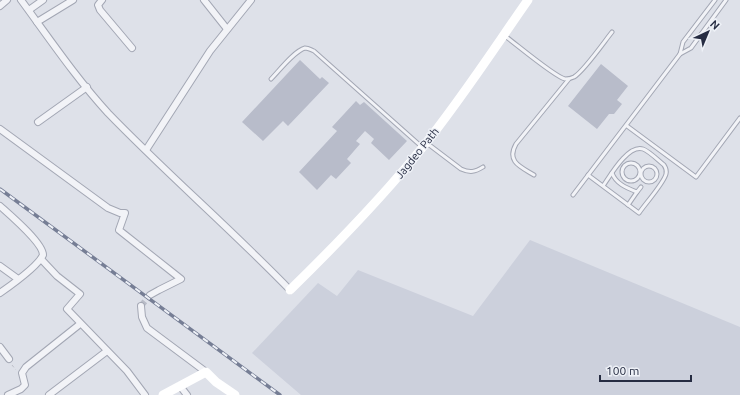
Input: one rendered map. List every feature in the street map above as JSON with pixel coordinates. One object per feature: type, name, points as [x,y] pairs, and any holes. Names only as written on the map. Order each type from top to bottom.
[{"type":"main road","name":"Jagdeo Path","points":[[290,290],[372,206],[424,146],[528,0]]},
{"type":"main road","points":[[163,395],[206,372],[216,382],[235,395]]},
{"type":"street","points":[[0,6],[8,0]]},
{"type":"street","points":[[21,0],[107,112],[290,290]]},
{"type":"street","points":[[28,10],[43,0]]},
{"type":"street","points":[[37,22],[73,0]]},
{"type":"street","points":[[102,0],[98,5],[100,10],[132,48]]},
{"type":"street","points":[[204,0],[227,29]]},
{"type":"street","points":[[146,150],[210,51],[251,0]]},
{"type":"street","points":[[38,122],[87,87]]},
{"type":"street","points":[[0,129],[108,208],[120,213],[125,213],[119,230],[181,279],[150,295]]},
{"type":"street","points":[[0,206],[17,221],[43,252],[41,259],[0,293]]},
{"type":"street","points":[[41,259],[58,276],[80,294],[67,309],[127,372],[145,395]]},
{"type":"street","points":[[0,266],[18,279]]},
{"type":"street","points":[[141,306],[142,317],[147,328],[206,372]]},
{"type":"street","points":[[8,395],[23,387],[25,382],[22,373],[26,367],[80,324]]},
{"type":"street","points":[[0,347],[9,359]]},
{"type":"street","points":[[49,395],[107,351]]},
{"type":"street","points":[[180,386],[187,395]]},
{"type":"lane","points":[[573,195],[627,126],[680,54],[684,42],[715,0]]},
{"type":"lane","points":[[680,54],[691,48],[726,0]]},
{"type":"lane","points":[[712,4],[719,9]]},
{"type":"lane","points":[[534,175],[515,162],[512,157],[512,151],[516,144],[569,79],[577,75],[582,70],[612,32]]},
{"type":"lane","points":[[504,35],[550,70],[565,79],[569,79]]},
{"type":"lane","points":[[271,78],[297,53],[309,48],[424,146],[467,172],[476,171],[483,167]]},
{"type":"lane","points":[[627,126],[696,177],[740,118]]},
{"type":"lane","points":[[588,175],[602,186],[639,213],[667,172],[664,165],[643,149],[635,150],[630,152],[620,162],[602,186]]},
{"type":"lane","points":[[620,162],[625,166]]},
{"type":"lane","points":[[625,166],[622,174],[630,181],[636,180],[640,173],[644,168],[649,166],[654,168],[657,175],[655,180],[648,182],[643,180],[640,173],[636,165],[630,164],[625,166]]},
{"type":"lane","points":[[612,173],[617,181],[637,192]]},
{"type":"lane","points":[[628,205],[641,187]]},
{"type":"path","points":[[9,359],[17,372],[22,376]]},
{"type":"shaded area","points":[[530,240],[740,327],[740,395],[301,395],[252,353],[318,283],[337,296],[358,270],[473,316]]},
{"type":"building","points":[[300,60],[320,79],[322,77],[329,83],[288,126],[283,121],[263,141],[242,122]]},
{"type":"building","points":[[601,64],[628,86],[617,100],[622,104],[614,114],[609,114],[597,129],[568,106]]},
{"type":"building","points":[[356,101],[360,105],[364,102],[407,141],[389,160],[371,143],[374,139],[365,131],[356,141],[360,144],[347,159],[351,163],[336,179],[331,175],[317,190],[299,172],[337,131],[332,127]]},
{"type":"tunnel","points":[[141,306],[150,295]]},
{"type":"railway","points":[[0,189],[280,395]]}]
